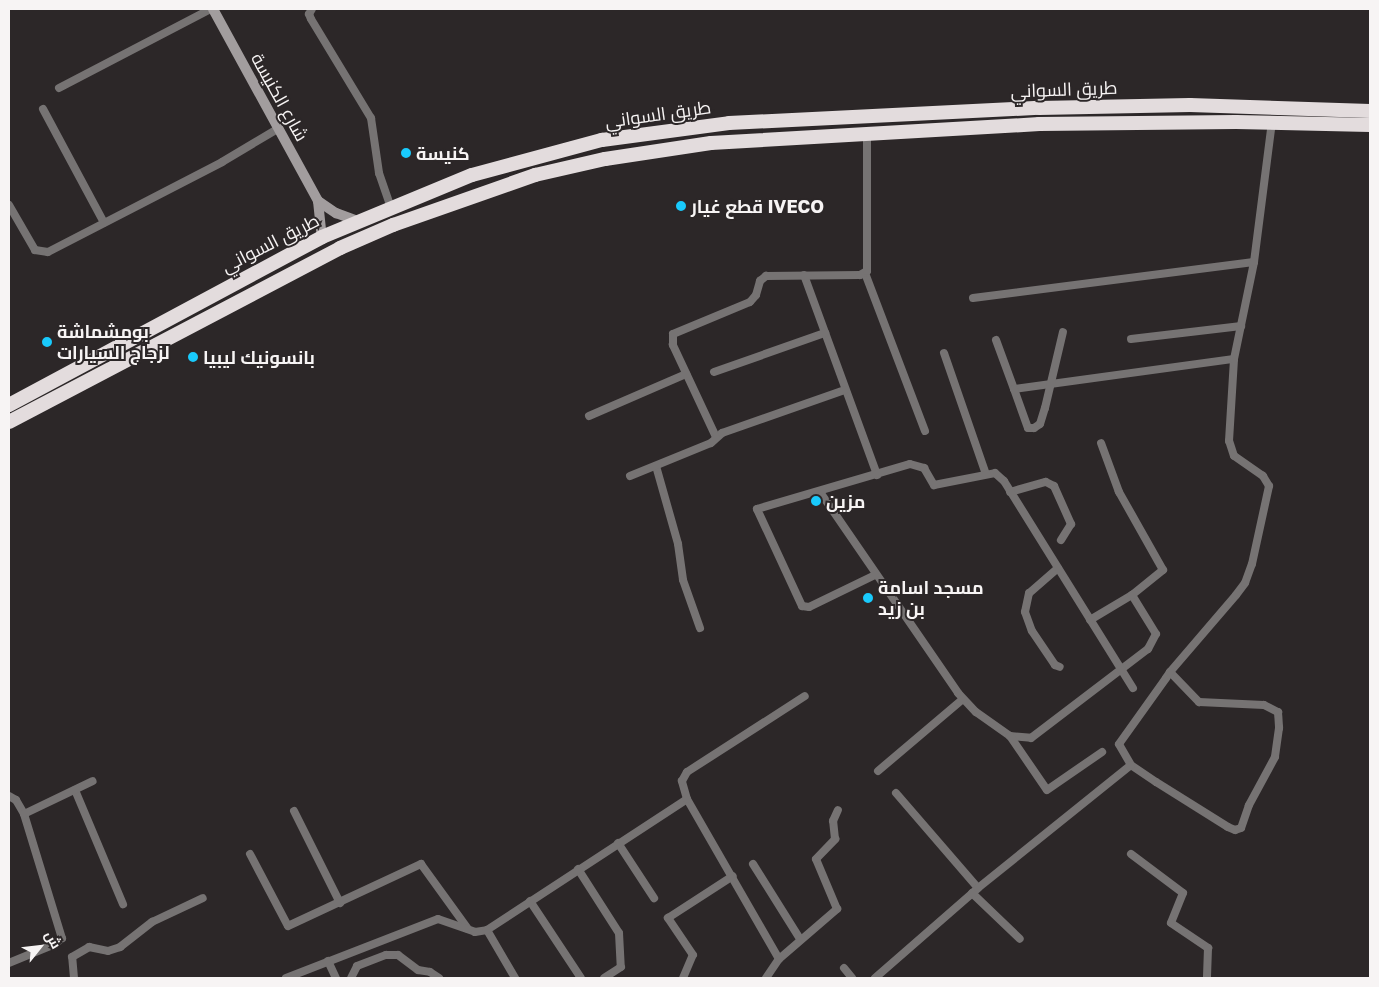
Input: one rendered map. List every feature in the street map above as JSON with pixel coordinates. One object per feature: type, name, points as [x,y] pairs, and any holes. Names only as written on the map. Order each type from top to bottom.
[{"type":"highway","name":"طريق السواني","points":[[9,405],[322,237],[472,175],[602,140],[695,126],[1049,108],[1190,105],[1370,111]]},
{"type":"highway","name":"طريق السواني","points":[[9,422],[340,248],[484,191],[535,175],[667,149],[801,136],[867,135],[1039,124],[1272,122],[1370,125]]},
{"type":"main road","name":"شارع الكنيسة","points":[[212,9],[318,200],[322,237]]},
{"type":"main road","name":"شارع الكنيسة","points":[[318,200],[336,213],[358,221]]},
{"type":"street","points":[[59,88],[212,9]]},
{"type":"street","points":[[309,10],[371,118],[379,173],[391,207]]},
{"type":"street","points":[[43,109],[104,223]]},
{"type":"street","points":[[1170,672],[1199,702],[1273,708],[1279,717],[1279,728],[1271,768],[1249,805],[1241,828],[1235,830],[1131,765],[1119,749],[1120,740],[1170,672],[1245,583],[1267,500],[1269,486],[1263,476],[1234,456],[1229,441],[1234,359],[1254,262],[1272,122]]},
{"type":"street","points":[[9,206],[35,250],[41,253],[222,162],[279,128]]},
{"type":"street","points":[[865,273],[868,268],[867,135]]},
{"type":"street","points":[[973,298],[1254,262]]},
{"type":"street","points":[[716,437],[672,341],[673,334],[750,302],[756,295],[760,281],[766,276],[865,273]]},
{"type":"street","points":[[865,273],[925,431]]},
{"type":"street","points":[[804,275],[877,475]]},
{"type":"street","points":[[1131,339],[1241,326]]},
{"type":"street","points":[[996,340],[1028,428],[1034,428],[1040,424],[1063,332]]},
{"type":"street","points":[[714,372],[825,333]]},
{"type":"street","points":[[944,353],[986,474]]},
{"type":"street","points":[[1014,389],[1234,359]]},
{"type":"street","points":[[589,416],[686,374]]},
{"type":"street","points":[[630,476],[710,443],[716,437],[845,390]]},
{"type":"street","points":[[1090,620],[1132,595],[1163,570],[1119,492],[1101,443]]},
{"type":"street","points":[[875,575],[809,607],[802,606],[757,509],[916,464],[924,468],[932,484],[937,485],[986,474],[999,475],[1133,688]]},
{"type":"street","points":[[656,466],[678,544],[683,580],[700,628]]},
{"type":"street","points":[[1010,492],[1046,482],[1054,486],[1072,524],[1061,540]]},
{"type":"street","points":[[820,492],[875,575],[963,699],[1010,736],[1047,790],[1102,752]]},
{"type":"street","points":[[1058,568],[1029,593],[1025,612],[1032,632],[1054,665],[1060,667]]},
{"type":"street","points":[[1010,736],[1030,738],[1148,649],[1156,636],[1132,595]]},
{"type":"street","points":[[779,959],[686,798],[682,781],[687,772],[805,696]]},
{"type":"street","points":[[878,771],[963,699]]},
{"type":"street","points":[[874,978],[975,891],[1131,765]]},
{"type":"street","points":[[24,814],[93,781]]},
{"type":"street","points":[[75,790],[122,904]]},
{"type":"street","points":[[896,793],[975,891],[1020,939]]},
{"type":"street","points":[[9,796],[16,800],[24,814],[62,938],[56,944],[9,963]]},
{"type":"street","points":[[286,978],[438,919],[468,929],[487,930],[686,798]]},
{"type":"street","points":[[766,978],[779,959],[837,909],[816,859],[835,839],[833,821],[838,810]]},
{"type":"street","points":[[294,811],[340,903]]},
{"type":"street","points":[[618,843],[654,898]]},
{"type":"street","points":[[250,854],[288,926],[421,864],[468,929]]},
{"type":"street","points":[[1131,854],[1183,894],[1171,923],[1208,948],[1207,978]]},
{"type":"street","points":[[754,864],[800,939]]},
{"type":"street","points":[[578,869],[619,933],[622,962],[618,970],[604,978]]},
{"type":"street","points":[[683,978],[693,955],[668,918],[732,876]]},
{"type":"street","points":[[74,978],[72,957],[89,947],[112,950],[152,922],[203,898]]},
{"type":"street","points":[[530,901],[581,978]]},
{"type":"street","points":[[487,930],[515,978]]},
{"type":"street","points":[[351,978],[357,966],[386,955],[398,955],[418,970],[430,972],[439,978]]},
{"type":"street","points":[[328,961],[336,978]]},
{"type":"street","points":[[844,968],[852,978]]},
{"type":"street","points":[[618,970],[623,978]]},
{"type":"place","name":"كنيسة","points":[[406,153]]},
{"type":"place","name":"قطع غيار IVECO","points":[[681,206]]},
{"type":"place","name":"بومشماشة لزجاج السيارات","points":[[47,342]]},
{"type":"place","name":"بانسونيك ليبيا","points":[[193,357]]},
{"type":"place","name":"مزين","points":[[816,501]]},
{"type":"place","name":"مسجد اسامة بن زيد","points":[[868,598]]}]
